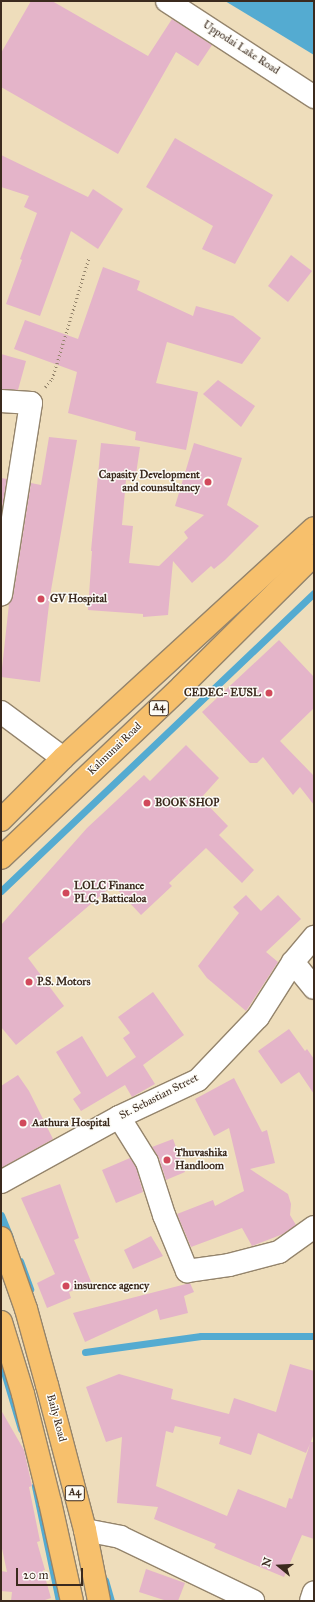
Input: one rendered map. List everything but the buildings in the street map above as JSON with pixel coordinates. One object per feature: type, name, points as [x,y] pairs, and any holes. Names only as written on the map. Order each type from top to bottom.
[{"type":"highway","name":"A4","points":[[1,820],[63,758],[314,528]]},
{"type":"highway","name":"Kalmunai Road","points":[[1,858],[182,686],[314,555]]},
{"type":"highway","name":"Baily Road","points":[[1,1238],[28,1317],[85,1530],[99,1601]]},
{"type":"highway","name":"A4","points":[[1,1322],[23,1394],[50,1502],[72,1601]]},
{"type":"street","name":"Uppodai Lake Road","points":[[167,1],[314,96]]},
{"type":"street","points":[[1,402],[31,403],[1,595]]},
{"type":"street","points":[[1,712],[63,758]]},
{"type":"street","name":"St. Sebastian Street","points":[[1,1182],[119,1117],[198,1080],[258,1017],[293,962],[314,937]]},
{"type":"street","points":[[293,962],[314,988]]},
{"type":"street","points":[[119,1117],[147,1162],[164,1215],[187,1271],[229,1265],[279,1252],[314,1228]]},
{"type":"street","points":[[85,1530],[120,1537],[253,1601]]},
{"type":"street","points":[[311,1601],[314,1592]]},
{"type":"path","points":[[31,403],[52,379],[89,257]]},
{"type":"water","points":[[225,1],[314,1],[314,55]]},
{"type":"waterway","points":[[1,891],[314,593]]},
{"type":"waterway","points":[[1,1215],[10,1237]]},
{"type":"waterway","points":[[20,1261],[30,1289]]},
{"type":"waterway","points":[[85,1352],[201,1336],[314,1336]]},
{"type":"waterway","points":[[1,1362],[21,1429]]},
{"type":"waterway","points":[[35,1486],[59,1601]]},
{"type":"waterway","points":[[105,1580],[111,1601]]},
{"type":"place","name":"Capasity Development and counsultancy","points":[[208,482]]},
{"type":"place","name":"GV Hospital","points":[[41,599]]},
{"type":"place","name":"CEDEC- EUSL","points":[[269,693]]},
{"type":"place","name":"BOOK SHOP","points":[[147,803]]},
{"type":"place","name":"LOLC Finance PLC, Batticaloa","points":[[66,893]]},
{"type":"place","name":"P.S. Motors","points":[[29,982]]},
{"type":"place","name":"Aathura Hospital","points":[[23,1123]]},
{"type":"place","name":"Thuvashika Handloom","points":[[167,1160]]},
{"type":"place","name":"insurence agency","points":[[66,1286]]}]
